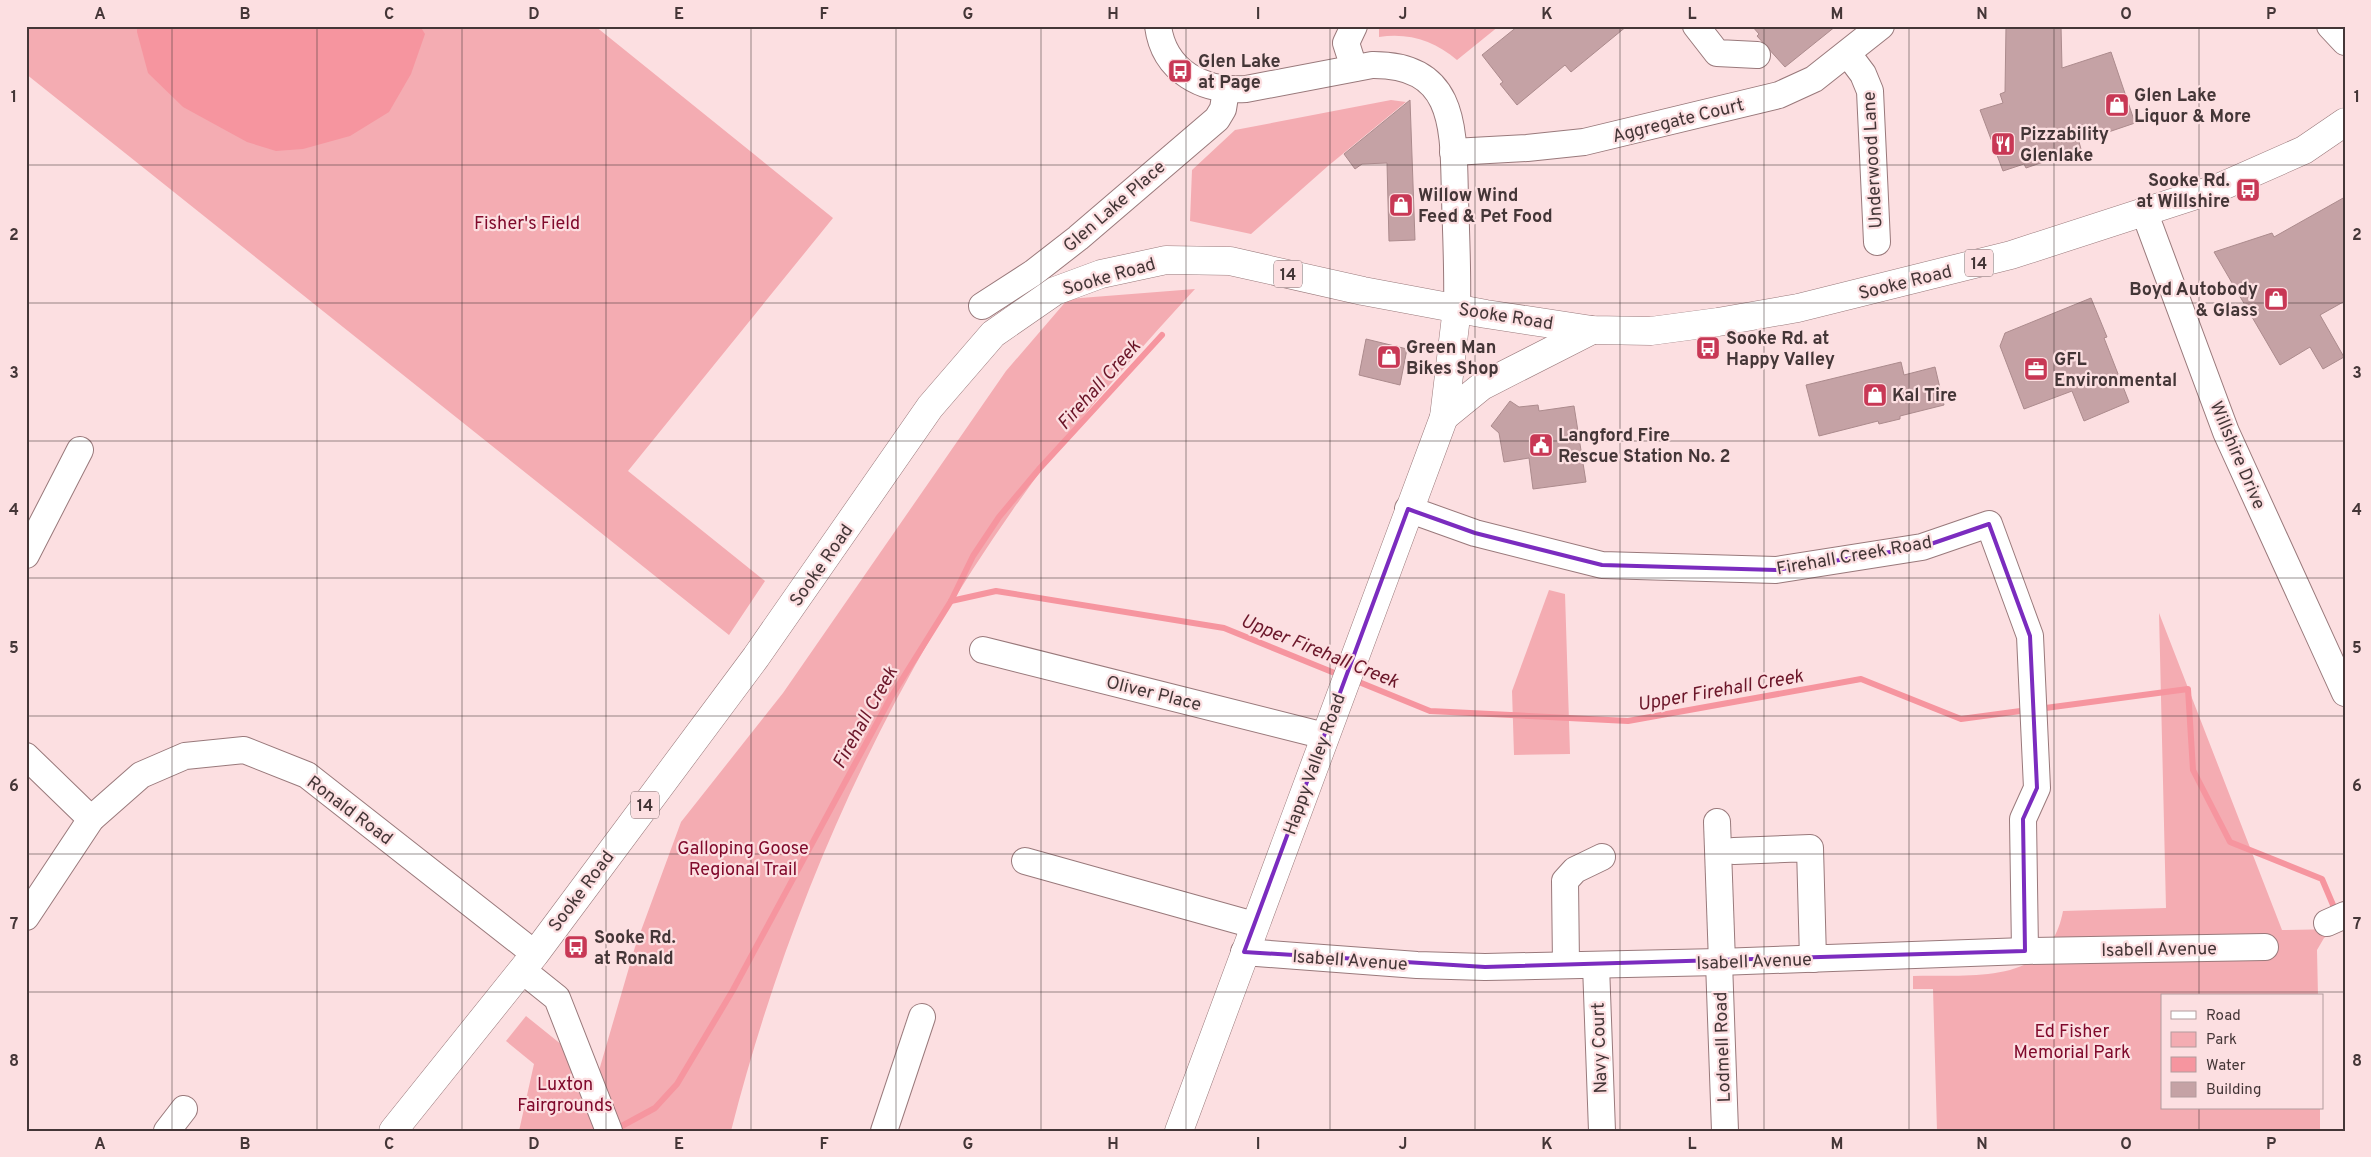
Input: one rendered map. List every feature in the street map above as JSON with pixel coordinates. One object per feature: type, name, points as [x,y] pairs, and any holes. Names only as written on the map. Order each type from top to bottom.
[{"type":"main road","name":"Sooke Road","points":[[393,1131],[528,962],[761,650],[930,407],[993,334],[1055,291],[1101,274],[1166,260],[1230,261],[1363,291],[1457,308],[1592,330],[1651,331],[1798,308],[2011,255],[2218,188],[2304,150],[2345,122]]},
{"type":"main road","name":"Happy Valley Road","points":[[1179,1131],[1408,509],[1444,417],[1457,308]]},
{"type":"main road","points":[[1444,417],[1482,386],[1592,330]]},
{"type":"street","points":[[1158,26],[1164,47],[1179,68],[1192,79],[1209,87],[1226,90],[1246,89],[1372,64],[1391,64],[1407,69],[1430,84],[1437,92],[1449,114],[1453,152],[1457,308]]},
{"type":"street","points":[[1354,26],[1346,43],[1354,68]]},
{"type":"street","points":[[1696,26],[1717,53],[1757,55]]},
{"type":"street","name":"Aggregate Court","points":[[1453,152],[1527,148],[1584,142],[1779,95],[1814,79],[1881,26]]},
{"type":"street","points":[[2330,26],[2345,42]]},
{"type":"street","name":"Underwood Lane","points":[[1848,54],[1863,74],[1870,91],[1877,242]]},
{"type":"street","name":"Glen Lake Place","points":[[982,306],[1033,273],[1070,244],[1217,119],[1223,109],[1226,90]]},
{"type":"street","name":"Willshire Drive","points":[[2144,211],[2226,432],[2345,693]]},
{"type":"street","points":[[26,555],[80,450]]},
{"type":"street","name":"Firehall Creek Road","points":[[1408,509],[1475,533],[1602,565],[1767,570],[1922,547],[1989,524],[2030,636],[2037,788],[2024,819],[2025,951]]},
{"type":"street","name":"Oliver Place","points":[[983,650],[1325,736]]},
{"type":"street","name":"Ronald Road","points":[[26,917],[91,819],[141,775],[185,756],[244,750],[307,775],[528,962],[557,998],[609,1131]]},
{"type":"street","points":[[26,756],[91,819]]},
{"type":"street","name":"Lodmell Road","points":[[1717,822],[1724,1131]]},
{"type":"street","points":[[1734,850],[1810,848],[1814,959]]},
{"type":"street","points":[[1566,965],[1565,881],[1575,870],[1602,857]]},
{"type":"street","points":[[1025,861],[1254,925]]},
{"type":"street","name":"Isabell Avenue","points":[[1244,952],[1417,965],[1485,967],[2265,946]]},
{"type":"street","name":"Navy Court","points":[[1596,965],[1602,1131]]},
{"type":"street","points":[[884,1131],[922,1017]]},
{"type":"street","points":[[167,1131],[184,1109]]},
{"type":"highlighted area","points":[[1408,509],[1475,533],[1602,565],[1776,570],[1922,547],[1989,524],[2030,636],[2037,788],[2023,819],[2025,951],[1485,967],[1244,952]]},
{"type":"green space","name":"Fisher's Field","points":[[26,26],[595,26],[833,218],[628,471],[765,581],[729,635],[26,74]]},
{"type":"green space","points":[[1379,26],[1499,26],[1457,60],[1449,53],[1430,43],[1411,37],[1379,37]]},
{"type":"green space","points":[[1391,100],[1406,102],[1328,166],[1251,234],[1190,221],[1192,170],[1235,130]]},
{"type":"green space","name":"Galloping Goose Regional Trail","points":[[1195,289],[1120,373],[1049,460],[995,536],[944,615],[898,696],[857,779],[819,865],[786,952],[756,1041],[731,1131],[519,1131],[534,1064],[506,1041],[526,1016],[598,1074],[635,947],[681,822],[783,693],[1006,371],[1068,299]]},
{"type":"green space","points":[[1549,590],[1565,594],[1570,754],[1514,755],[1512,691]]},
{"type":"green space","name":"Ed Fisher Memorial Park","points":[[2159,613],[2282,930],[2338,929],[2324,938],[2317,950],[2318,994],[2161,994],[2161,1110],[2320,1110],[2320,1131],[1937,1131],[1933,989],[1913,989],[1913,976],[1983,975],[2005,971],[2025,964],[2042,953],[2055,936],[2063,911],[2166,908]]},
{"type":"water","points":[[137,26],[420,26],[425,34],[411,74],[389,112],[350,136],[303,149],[276,151],[247,142],[183,107],[148,73]]},
{"type":"building","points":[[1518,26],[1627,26],[1571,72],[1565,65],[1517,105],[1500,84],[1503,82],[1482,55]]},
{"type":"building","points":[[1752,26],[1836,26],[1785,67],[1757,36],[1759,34]]},
{"type":"building","points":[[2006,26],[2061,26],[2062,68],[2111,52],[2135,123],[2079,142],[2081,149],[2026,168],[2024,164],[2003,171],[1980,110],[2003,103],[2000,94],[2005,92]]},
{"type":"building","name":"Willow Wind Feed & Pet Food","points":[[1410,100],[1415,240],[1389,241],[1387,163],[1362,164],[1355,169],[1344,154]]},
{"type":"building","name":"Boyd Autobody & Glass","points":[[2345,197],[2345,301],[2320,315],[2344,357],[2323,369],[2310,347],[2280,365],[2214,252],[2272,233],[2274,237]]},
{"type":"building","points":[[2091,298],[2107,337],[2104,338],[2129,402],[2084,421],[2072,391],[2024,409],[2000,346],[2005,333]]},
{"type":"building","points":[[1366,339],[1407,349],[1400,385],[1359,375]]},
{"type":"building","name":"Kal Tire","points":[[1901,362],[1904,375],[1935,367],[1944,405],[1900,416],[1900,419],[1879,424],[1878,421],[1819,436],[1806,385]]},
{"type":"building","name":"Langford Fire Rescue Station No. 2","points":[[1510,401],[1519,407],[1538,405],[1539,411],[1574,406],[1586,482],[1533,489],[1529,458],[1504,462],[1499,433],[1491,426]]},
{"type":"waterway","name":"Firehall Creek","points":[[620,1127],[655,1108],[677,1084],[733,990],[891,697],[951,601],[973,556],[999,517],[1040,468],[1162,335]]},
{"type":"waterway","name":"Upper Firehall Creek","points":[[951,601],[996,591],[1224,628],[1342,676]]},
{"type":"waterway","name":"Upper Firehall Creek","points":[[1354,680],[1430,711],[1628,721],[1861,679],[1961,719],[2028,710]]},
{"type":"waterway","name":"Upper Firehall Creek","points":[[2038,709],[2188,689],[2193,770],[2230,842],[2322,879],[2336,912]]},
{"type":"place","name":"Glen Lake at Page","points":[[1180,71]]},
{"type":"place","name":"Glen Lake Liquor & More","points":[[2117,105]]},
{"type":"place","name":"Pizzability Glenlake","points":[[2003,144]]},
{"type":"place","name":"Sooke Rd. at Willshire","points":[[2248,190]]},
{"type":"place","name":"Willow Wind Feed & Pet Food","points":[[1401,205]]},
{"type":"place","name":"Boyd Autobody & Glass","points":[[2276,299]]},
{"type":"place","name":"Sooke Rd. at Happy Valley","points":[[1708,348]]},
{"type":"place","name":"Green Man Bikes Shop","points":[[1389,357]]},
{"type":"place","name":"GFL Environmental","points":[[2036,369]]},
{"type":"place","name":"Kal Tire","points":[[1875,395]]},
{"type":"place","name":"Langford Fire Rescue Station No. 2","points":[[1541,445]]},
{"type":"place","name":"Sooke Rd. at Ronald","points":[[576,947]]},
{"type":"park label","name":"Luxton Fairgrounds","points":[[565,1094]]}]
